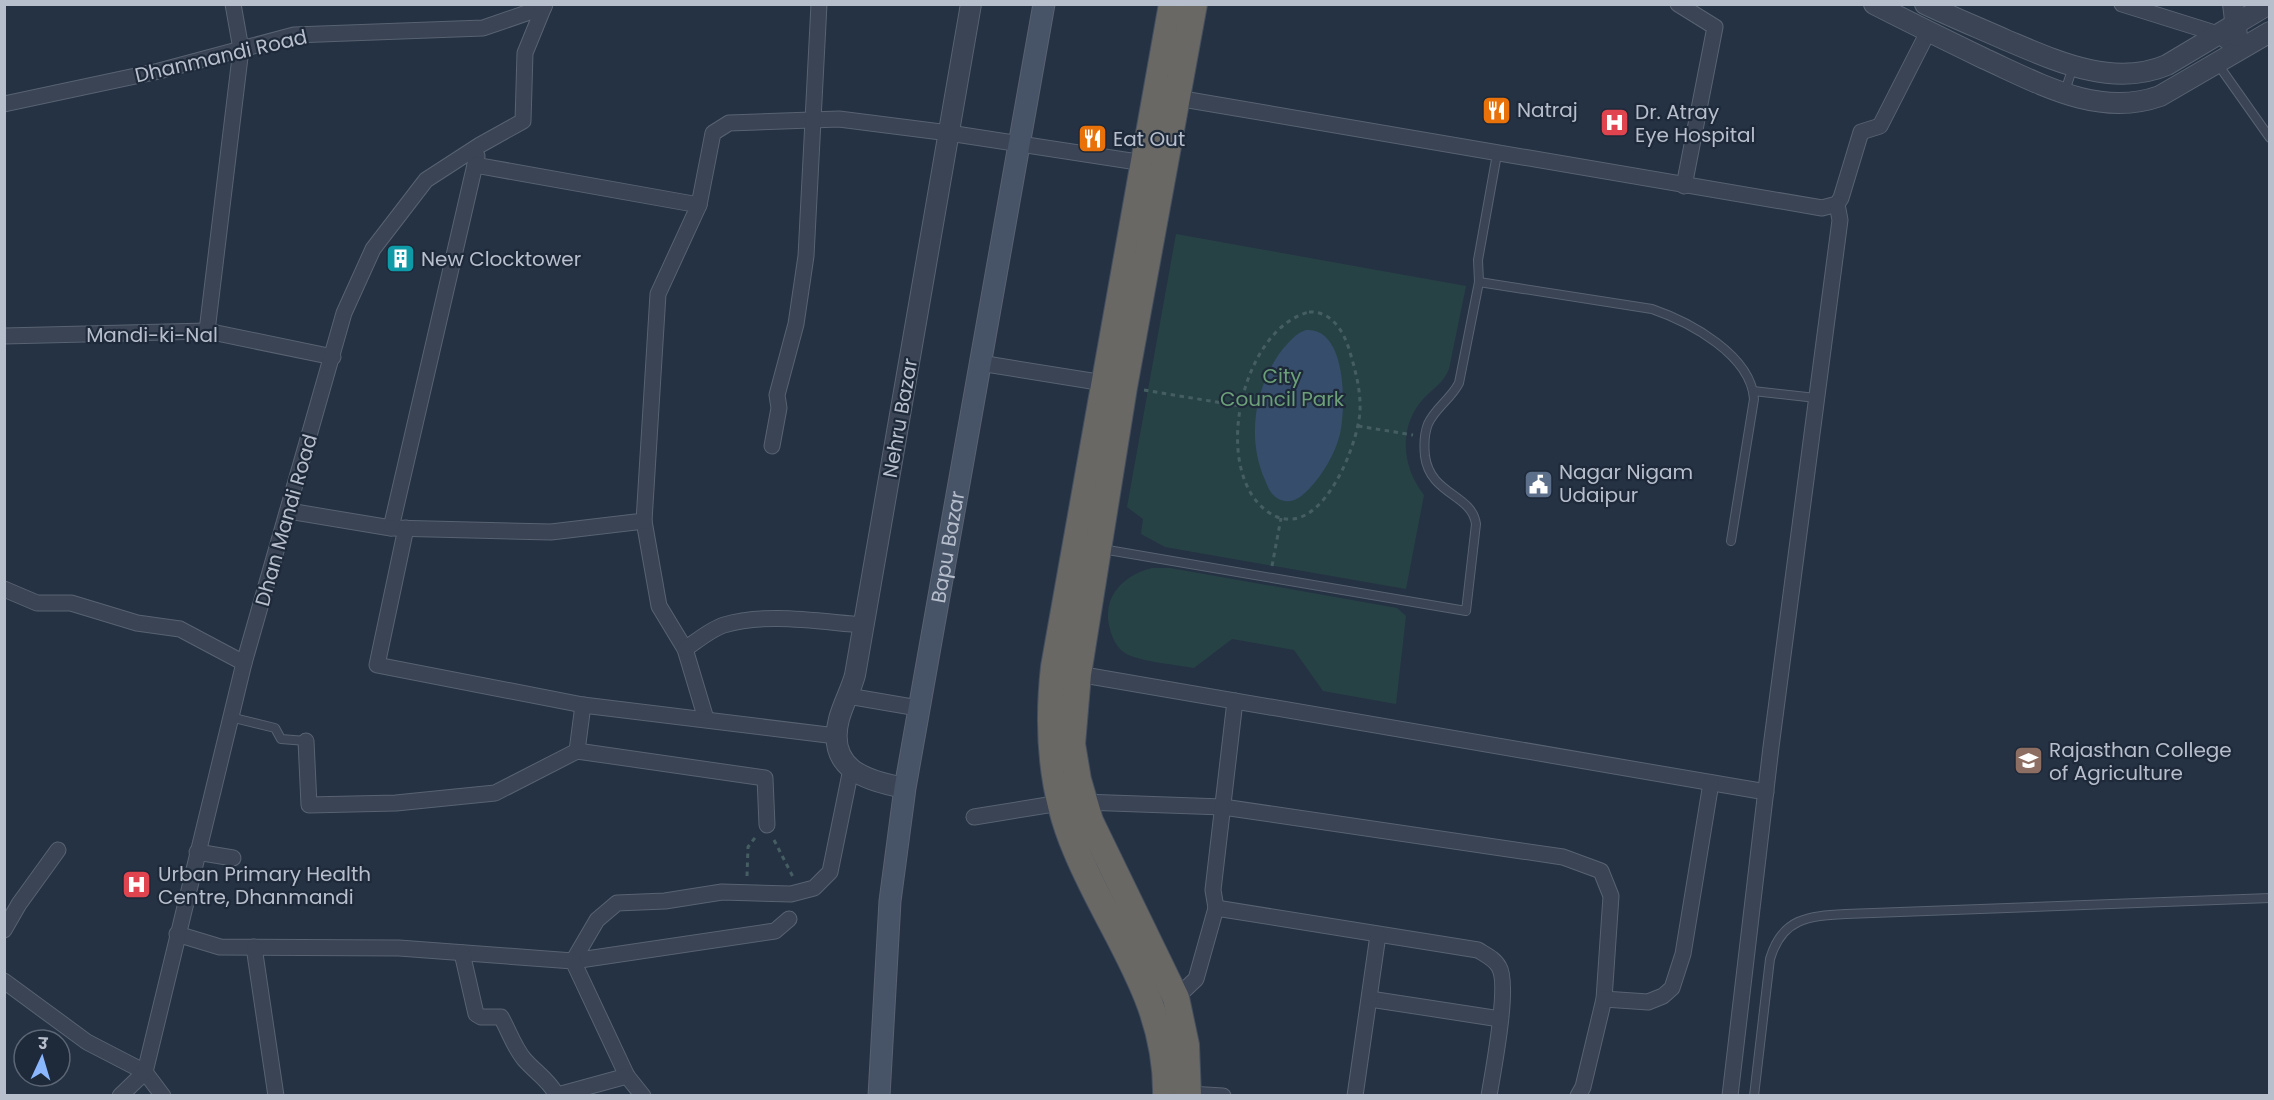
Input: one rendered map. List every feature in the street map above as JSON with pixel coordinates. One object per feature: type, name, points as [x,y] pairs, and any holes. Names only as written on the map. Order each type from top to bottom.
[{"type":"highway","points":[[1172,4],[1144,163],[1114,385],[1098,549],[1078,674],[1072,744],[1074,762],[1072,803],[1075,848],[1136,968],[1157,1022],[1164,1056],[1181,1095]]},
{"type":"highway","points":[[1181,1095],[1186,1045],[1176,998],[1106,856],[1055,775],[1050,730],[1052,677],[1177,99],[1194,4]]},
{"type":"main road","name":"Bapu Bazar","points":[[879,1095],[890,901],[905,788],[1044,4]]},
{"type":"street","points":[[207,331],[241,49],[233,4]]},
{"type":"street","points":[[772,446],[779,408],[777,395],[796,324],[806,256],[815,120],[819,4]]},
{"type":"street","name":"Nehru Bazar","points":[[836,736],[839,720],[855,675],[971,4]]},
{"type":"street","points":[[1678,4],[1715,27],[1684,186]]},
{"type":"street","points":[[1874,4],[1928,32],[2063,94],[2103,102],[2141,102],[2160,96],[2270,33]]},
{"type":"street","points":[[1925,4],[2073,67],[2117,73],[2154,70],[2218,34],[2234,14],[2269,4]]},
{"type":"street","points":[[2122,4],[2218,34],[2238,51]]},
{"type":"street","points":[[2218,34],[2223,4]]},
{"type":"street","name":"Dhanmandi Road","points":[[4,104],[159,71],[294,35],[483,28],[544,6]]},
{"type":"street","name":"Dhan Mandi Road","points":[[145,1072],[244,663],[344,313],[373,249],[426,180],[480,144],[523,121],[525,53],[544,6]]},
{"type":"street","points":[[2234,14],[2238,51]]},
{"type":"street","points":[[1730,1095],[1766,792],[1840,220],[1837,204],[1844,192],[1861,132],[1880,126],[1928,32]]},
{"type":"street","points":[[1177,99],[1812,208],[1837,204]]},
{"type":"street","points":[[706,719],[685,649],[659,606],[644,521],[658,294],[699,205],[713,133],[729,123],[839,119],[949,133],[1144,163]]},
{"type":"street","points":[[390,528],[480,144]]},
{"type":"street","points":[[475,165],[699,205]]},
{"type":"street","name":"Mandi-ki-Nal","points":[[4,336],[207,331],[333,357]]},
{"type":"street","points":[[980,363],[1114,385]]},
{"type":"street","points":[[289,511],[390,528],[551,532],[644,521]]},
{"type":"street","points":[[406,528],[377,665],[583,705],[836,736],[838,748],[850,769],[871,781],[905,788]]},
{"type":"street","points":[[4,589],[37,603],[71,603],[137,623],[180,629],[244,663]]},
{"type":"street","points":[[685,649],[723,625],[755,620],[796,620],[864,626]]},
{"type":"street","points":[[1078,674],[1766,792]]},
{"type":"street","points":[[848,696],[918,708]]},
{"type":"street","points":[[1176,998],[1196,980],[1216,908],[1213,890],[1235,701]]},
{"type":"street","points":[[577,751],[583,705]]},
{"type":"street","points":[[306,741],[309,805],[396,803],[495,793],[577,751],[765,778],[767,825]]},
{"type":"street","points":[[573,961],[597,920],[617,903],[665,901],[722,892],[791,894],[814,888],[830,872],[850,769]]},
{"type":"street","points":[[1604,999],[1648,1002],[1663,996],[1672,988],[1683,954],[1711,783]]},
{"type":"street","points":[[974,817],[1072,803],[1223,807],[1563,857],[1601,871],[1611,896],[1604,999],[1583,1087],[1578,1095]]},
{"type":"street","points":[[4,930],[19,904],[58,850]]},
{"type":"street","points":[[197,852],[233,858]]},
{"type":"street","points":[[1216,908],[1478,950],[1490,957],[1499,966],[1503,977],[1490,1095]]},
{"type":"street","points":[[177,934],[220,947],[399,948],[573,961],[775,932],[789,920]]},
{"type":"street","points":[[1355,1095],[1378,934]]},
{"type":"street","points":[[254,947],[276,1095]]},
{"type":"street","points":[[462,953],[476,1014],[501,1017],[516,1049],[525,1061],[550,1084],[555,1095],[627,1076]]},
{"type":"street","points":[[573,961],[627,1076],[643,1095]]},
{"type":"street","points":[[4,981],[87,1042],[145,1072],[163,1095]]},
{"type":"street","points":[[1370,999],[1500,1019]]},
{"type":"street","points":[[120,1095],[145,1072]]},
{"type":"street","points":[[1181,1095],[1223,1095]]},
{"type":"lane","points":[[2217,63],[2270,138]]},
{"type":"lane","points":[[2063,94],[2073,67]]},
{"type":"lane","points":[[1098,549],[1467,611],[1475,517],[1467,506],[1444,491],[1433,479],[1426,464],[1425,437],[1432,417],[1453,394],[1459,383],[1479,282],[1478,260],[1497,154]]},
{"type":"lane","points":[[1479,282],[1632,305],[1674,316],[1707,336],[1737,363],[1751,381],[1753,391],[1752,419],[1731,541]]},
{"type":"lane","points":[[1753,391],[1816,398]]},
{"type":"lane","points":[[230,717],[275,728],[280,739],[306,741]]},
{"type":"lane","points":[[1754,1095],[1770,959],[1782,932],[1798,921],[1846,914],[2270,898]]},
{"type":"path","points":[[1316,312],[1323,314],[1338,325],[1347,342],[1358,381],[1360,408],[1358,426],[1343,471],[1325,498],[1306,514],[1294,518],[1281,518],[1260,505],[1247,483],[1239,452],[1240,406],[1251,370],[1269,341],[1293,318],[1316,312]]},
{"type":"path","points":[[1114,385],[1240,406]]},
{"type":"path","points":[[1358,426],[1425,437]]},
{"type":"path","points":[[1270,578],[1281,518]]},
{"type":"path","points":[[747,893],[748,847],[767,825],[801,891]]},
{"type":"green space","name":"City Council Park","points":[[1176,234],[1466,286],[1447,374],[1416,408],[1407,433],[1407,459],[1416,484],[1424,495],[1406,589],[1165,547],[1141,534],[1143,519],[1127,507]]},
{"type":"green space","points":[[1152,568],[1170,568],[1397,608],[1406,616],[1396,704],[1323,691],[1294,650],[1232,639],[1194,668],[1130,656],[1120,648],[1112,636],[1108,618],[1109,607],[1117,589],[1124,582]]},
{"type":"water","points":[[1306,330],[1319,332],[1329,341],[1336,354],[1343,388],[1342,422],[1335,449],[1319,477],[1300,497],[1285,501],[1278,499],[1271,492],[1259,464],[1255,430],[1256,413],[1265,380],[1273,364],[1290,341]]},
{"type":"place","name":"Natraj","points":[[1496,110]]},
{"type":"place","name":"Dr. Atray Eye Hospital","points":[[1614,123]]},
{"type":"place","name":"Eat Out","points":[[1092,139]]},
{"type":"place","name":"New Clocktower","points":[[400,259]]},
{"type":"place","name":"Nagar Nigam Udaipur","points":[[1538,484]]},
{"type":"place","name":"Rajasthan College of Agriculture","points":[[2028,761]]},
{"type":"place","name":"Urban Primary Health Centre, Dhanmandi","points":[[137,885]]}]
